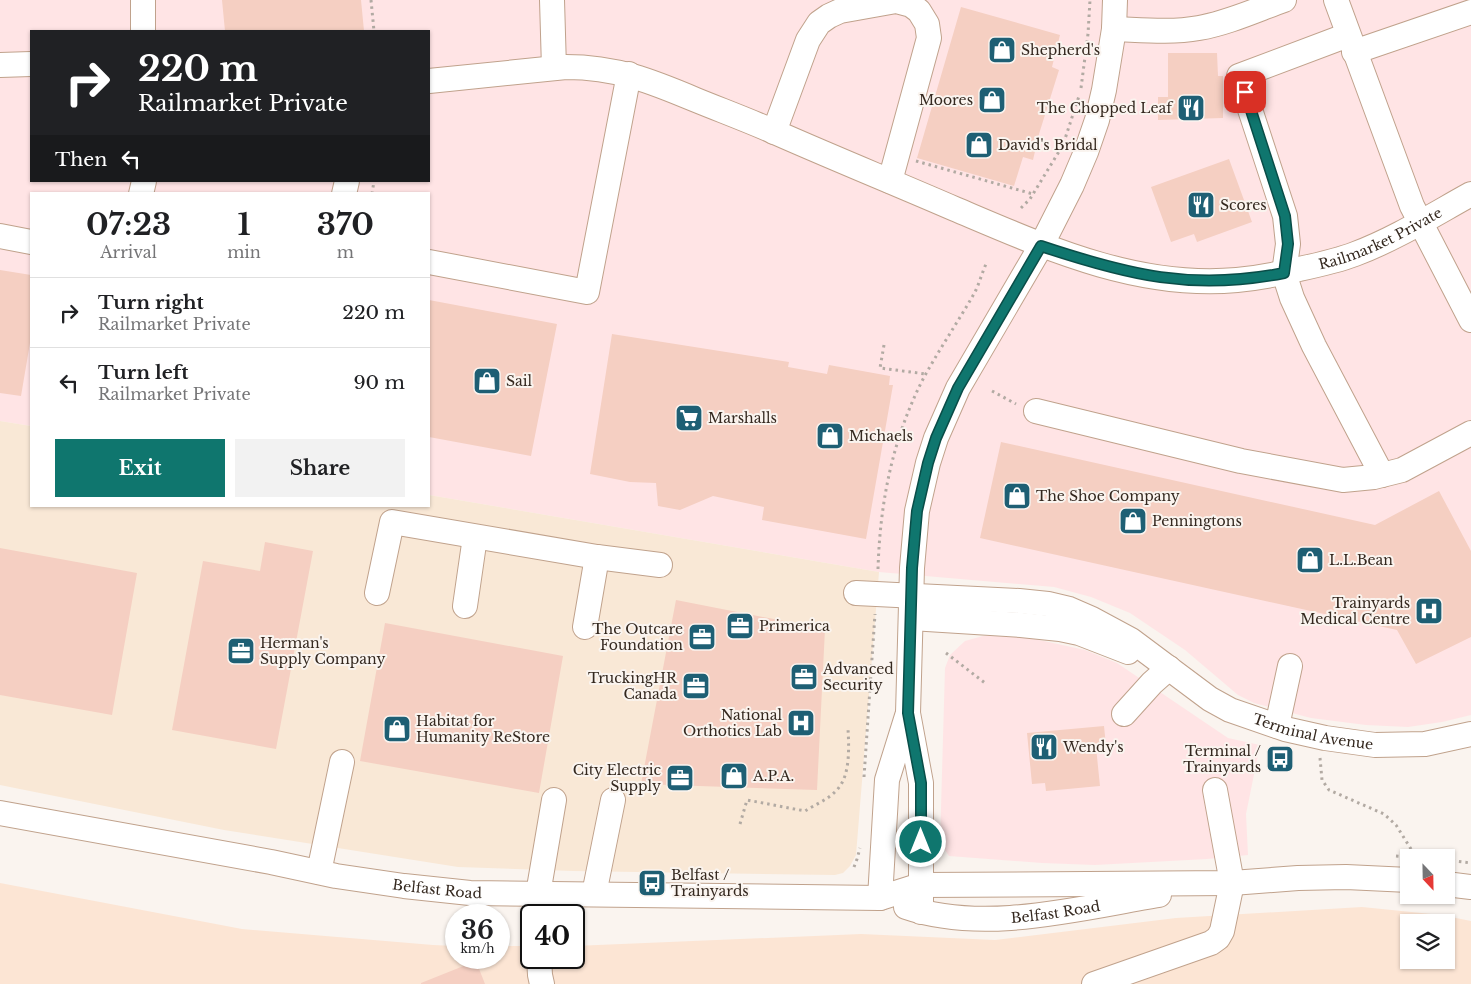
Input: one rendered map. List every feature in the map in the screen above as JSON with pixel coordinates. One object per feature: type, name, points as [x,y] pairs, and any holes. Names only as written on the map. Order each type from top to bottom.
[{"type":"street","points":[[143,0],[143,30]]},
{"type":"street","points":[[552,0],[554,68]]},
{"type":"street","points":[[921,912],[921,783],[908,713],[913,554],[917,511],[936,438],[962,379],[1041,246],[1072,186],[1098,120],[1114,28],[1115,0]]},
{"type":"street","points":[[1114,28],[1176,30],[1199,28],[1284,0]]},
{"type":"street","points":[[1336,0],[1401,179],[1419,223],[1471,320]]},
{"type":"street","points":[[774,132],[808,40],[818,23],[840,11],[891,1],[911,5],[923,14],[929,38],[890,181]]},
{"type":"street","points":[[1382,475],[1314,346],[1292,298],[1284,273],[1288,244],[1285,216],[1240,76],[1471,12]]},
{"type":"street","points":[[0,65],[30,64]]},
{"type":"street","name":"Railmarket Private","points":[[430,81],[554,68],[584,67],[629,74],[774,132],[1041,246],[1110,268],[1163,279],[1237,280],[1284,273],[1329,262],[1356,254],[1419,223],[1471,194]]},
{"type":"street","points":[[430,262],[587,292],[629,74]]},
{"type":"street","points":[[0,236],[30,242]]},
{"type":"street","points":[[1036,411],[1241,461],[1296,473],[1343,480],[1382,475],[1402,470],[1471,433]]},
{"type":"street","points":[[377,593],[392,522],[596,557],[660,565]]},
{"type":"street","points":[[465,606],[475,537]]},
{"type":"street","points":[[584,627],[596,557]]},
{"type":"street","name":"Terminal Avenue","points":[[856,593],[911,607],[1019,601],[1048,604],[1069,609],[1117,632],[1230,710],[1277,726],[1325,738],[1375,745],[1402,745],[1425,744],[1471,734]]},
{"type":"street","points":[[1277,726],[1290,666]]},
{"type":"street","points":[[1124,714],[1152,683],[1169,668]]},
{"type":"street","points":[[880,898],[887,780],[908,713]]},
{"type":"street","points":[[319,872],[342,762]]},
{"type":"street","points":[[1094,984],[1200,947],[1218,938],[1222,931],[1232,883],[1215,790]]},
{"type":"street","points":[[538,904],[554,800]]},
{"type":"street","points":[[594,894],[613,800]]},
{"type":"street","name":"Belfast Road","points":[[0,813],[395,885],[470,893],[538,904],[594,894],[880,898],[921,912],[969,918],[1005,918],[1038,915],[1232,883]]},
{"type":"street","name":"Belfast Road","points":[[880,898],[921,885],[1232,883],[1336,877],[1400,880]]},
{"type":"street","points":[[1455,885],[1471,887]]},
{"type":"street","points":[[540,969],[542,984]]},
{"type":"path","points":[[371,0],[374,30]]},
{"type":"path","points":[[1021,208],[1033,194],[1063,145],[1080,92],[1088,34],[1090,0]]},
{"type":"path","points":[[909,157],[916,161],[1033,194]]},
{"type":"path","points":[[878,569],[879,536],[885,489],[904,422],[926,374],[974,293],[986,264]]},
{"type":"path","points":[[884,346],[880,368],[926,374]]},
{"type":"path","points":[[992,391],[1013,403],[1036,411]]},
{"type":"path","points":[[864,779],[875,611]]},
{"type":"path","points":[[946,653],[985,683]]},
{"type":"path","points":[[740,824],[747,800],[805,811],[825,800],[839,787],[846,770],[849,741],[848,729]]},
{"type":"path","points":[[1325,738],[1320,753],[1320,772],[1325,785],[1334,793],[1384,814],[1396,825],[1411,849]]},
{"type":"path","points":[[854,867],[860,847]]},
{"type":"path","points":[[1455,861],[1471,863]]},
{"type":"shaded area","points":[[0,0],[1471,0],[1471,715],[1408,727],[1366,725],[1311,718],[1254,703],[1238,695],[1185,650],[1130,613],[1091,597],[1054,587],[879,572],[430,495],[430,192],[30,192],[30,426],[0,421]]},
{"type":"shaded area","points":[[0,421],[30,426],[30,507],[430,507],[430,495],[879,572],[856,855],[850,866],[843,873],[835,875],[573,871],[458,867],[224,830],[0,785]]},
{"type":"shaded area","points":[[983,636],[1021,636],[1085,650],[1117,663],[1228,738],[1260,745],[1246,814],[1248,855],[1095,865],[949,856],[940,843],[945,668],[950,655],[965,641]]},
{"type":"shaded area","points":[[0,883],[242,929],[445,946],[445,969],[510,969],[510,946],[520,946],[520,969],[585,969],[585,946],[861,934],[995,940],[1176,918],[1362,907],[1431,914],[1400,914],[1400,969],[1455,969],[1455,918],[1471,921],[1471,984],[0,984]]},
{"type":"building","points":[[222,0],[361,0],[364,30],[225,30]]},
{"type":"building","points":[[961,7],[1060,35],[1052,67],[1059,70],[1033,160],[1023,157],[1014,186],[917,158]]},
{"type":"building","points":[[1168,53],[1217,53],[1218,76],[1223,76],[1223,118],[1158,120],[1158,97],[1168,97]]},
{"type":"building","name":"Scores","points":[[1229,159],[1252,222],[1197,242],[1194,234],[1171,242],[1151,187]]},
{"type":"building","points":[[0,270],[30,275],[30,343],[21,396],[0,393]]},
{"type":"building","name":"Sail","points":[[430,300],[557,324],[531,456],[430,437]]},
{"type":"building","points":[[612,334],[789,362],[788,367],[827,374],[829,365],[890,376],[889,385],[893,385],[866,539],[762,520],[764,507],[713,496],[680,510],[658,506],[656,483],[630,482],[590,474]]},
{"type":"building","points":[[1001,442],[1375,525],[1439,491],[1471,551],[1471,637],[1416,664],[1397,630],[980,538]]},
{"type":"building","name":"Herman's Supply Company","points":[[265,542],[313,551],[276,749],[172,730],[203,561],[260,571]]},
{"type":"building","points":[[0,548],[137,573],[112,715],[0,695]]},
{"type":"building","points":[[676,600],[825,629],[817,790],[641,784]]},
{"type":"building","points":[[385,623],[563,656],[539,793],[360,761]]},
{"type":"building","points":[[1104,726],[1106,746],[1096,747],[1100,786],[1046,791],[1045,783],[1032,784],[1027,733]]},
{"type":"building","points":[[456,969],[479,969],[485,984],[421,984]]},
{"type":"place","name":"Shepherd's","points":[[1002,50]]},
{"type":"place","name":"Moores","points":[[992,100]]},
{"type":"place","name":"The Chopped Leaf","points":[[1191,108]]},
{"type":"place","name":"David's Bridal","points":[[979,145]]},
{"type":"place","name":"Scores","points":[[1201,205]]},
{"type":"place","name":"Sail","points":[[487,381]]},
{"type":"place","name":"Marshalls","points":[[689,418]]},
{"type":"place","name":"Michaels","points":[[830,436]]},
{"type":"place","name":"The Shoe Company","points":[[1017,496]]},
{"type":"place","name":"Penningtons","points":[[1133,521]]},
{"type":"place","name":"L.L.Bean","points":[[1310,560]]},
{"type":"place","name":"Trainyards Medical Centre","points":[[1429,611]]},
{"type":"place","name":"Primerica","points":[[740,626]]},
{"type":"place","name":"The Outcare Foundation","points":[[702,637]]},
{"type":"place","name":"Herman's Supply Company","points":[[241,651]]},
{"type":"place","name":"Advanced Security","points":[[804,677]]},
{"type":"place","name":"TruckingHR Canada","points":[[696,686]]},
{"type":"place","name":"National Orthotics Lab","points":[[801,723]]},
{"type":"place","name":"Habitat for Humanity ReStore","points":[[397,729]]},
{"type":"place","name":"Wendy's","points":[[1044,747]]},
{"type":"place","name":"Terminal / Trainyards","points":[[1280,759]]},
{"type":"place","name":"A.P.A.","points":[[734,776]]},
{"type":"place","name":"City Electric Supply","points":[[680,778]]},
{"type":"place","name":"Belfast / Trainyards","points":[[652,883]]},
{"type":"route","points":[[921,842],[921,783],[908,713],[914,535],[917,511],[928,463],[945,416],[972,362],[1041,246],[1110,268],[1163,279],[1237,280],[1284,273],[1288,244],[1285,216],[1245,92]]}]
